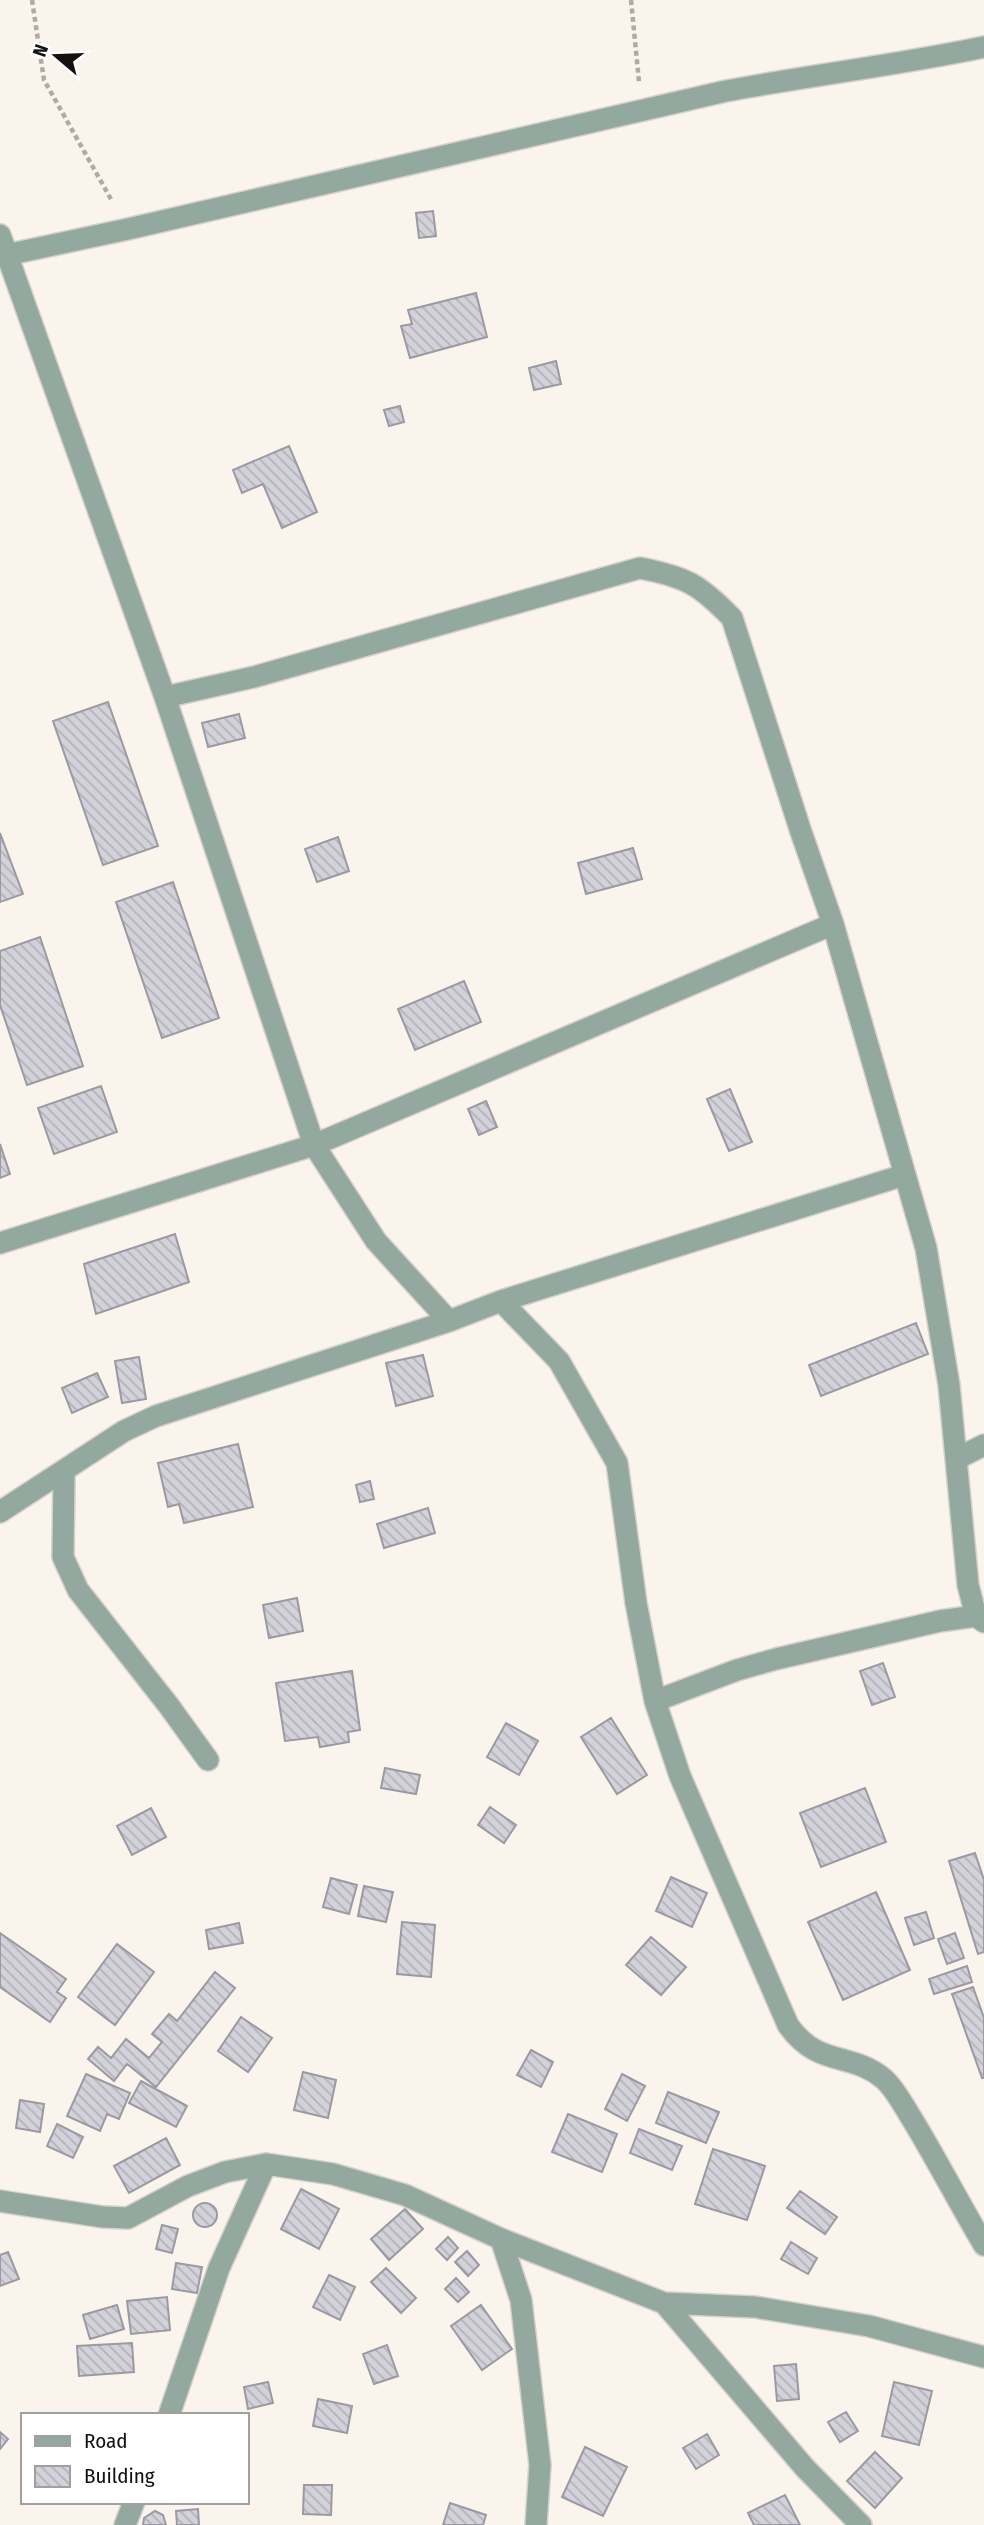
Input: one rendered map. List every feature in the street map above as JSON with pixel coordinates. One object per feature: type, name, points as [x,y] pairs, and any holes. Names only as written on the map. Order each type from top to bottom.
[{"type":"street","points":[[449,1321],[376,1241],[314,1145],[165,697],[3,245],[128,229],[642,111],[817,74],[907,63],[984,47]]},
{"type":"street","points":[[165,697],[254,677],[640,568],[675,575],[706,592],[732,618],[833,924],[926,1248],[948,1385],[968,1585],[980,1619],[940,1621],[776,1659],[737,1670],[655,1701]]},
{"type":"street","points":[[0,1243],[314,1145],[833,924]]},
{"type":"street","points":[[0,1512],[124,1431],[156,1416],[449,1321],[500,1301],[904,1175]]},
{"type":"street","points":[[500,1301],[559,1361],[617,1464],[636,1604],[655,1701],[680,1776],[788,2025],[807,2047],[821,2054],[861,2065],[886,2081],[930,2147],[984,2245]]},
{"type":"street","points":[[956,1459],[984,1446]]},
{"type":"street","points":[[64,1471],[63,1557],[78,1590],[208,1760]]},
{"type":"street","points":[[0,2201],[103,2217],[128,2218],[188,2186],[225,2172],[266,2164],[333,2174],[405,2195],[501,2239],[664,2303],[768,2309],[869,2326],[984,2357]]},
{"type":"street","points":[[170,2413],[219,2268],[266,2164]]},
{"type":"street","points":[[501,2239],[521,2300],[540,2465],[536,2525]]},
{"type":"street","points":[[664,2303],[805,2468],[861,2525]]},
{"type":"street","points":[[125,2525],[133,2504]]},
{"type":"path","points":[[32,0],[44,80],[128,229]]},
{"type":"path","points":[[631,0],[642,111]]},
{"type":"building","points":[[433,211],[436,236],[419,238],[416,213]]},
{"type":"building","points":[[476,293],[487,337],[410,358],[401,326],[412,324],[408,310]]},
{"type":"building","points":[[556,361],[561,384],[534,390],[529,368]]},
{"type":"building","points":[[400,406],[404,422],[389,426],[384,410]]},
{"type":"building","points":[[289,446],[317,512],[282,528],[263,484],[242,493],[233,470]]},
{"type":"building","points":[[108,702],[158,846],[103,865],[53,721]]},
{"type":"building","points":[[239,714],[245,738],[208,747],[202,723]]},
{"type":"building","points":[[0,833],[23,894],[0,902]]},
{"type":"building","points":[[338,837],[349,871],[317,882],[305,849]]},
{"type":"building","points":[[633,848],[642,879],[586,894],[578,863]]},
{"type":"building","points":[[173,882],[219,1018],[162,1038],[116,902]]},
{"type":"building","points":[[40,937],[83,1066],[27,1085],[0,1005],[0,951]]},
{"type":"building","points":[[464,981],[481,1022],[415,1050],[398,1009]]},
{"type":"building","points":[[101,1086],[117,1132],[54,1154],[38,1108]]},
{"type":"building","points":[[730,1089],[752,1142],[729,1151],[707,1099]]},
{"type":"building","points":[[486,1101],[497,1127],[479,1135],[468,1109]]},
{"type":"building","points":[[0,1144],[10,1174],[0,1178]]},
{"type":"building","points":[[175,1234],[189,1282],[96,1314],[84,1264]]},
{"type":"building","points":[[916,1323],[928,1354],[821,1396],[809,1365]]},
{"type":"building","points":[[423,1355],[433,1396],[396,1406],[386,1363]]},
{"type":"building","points":[[139,1357],[146,1399],[122,1403],[115,1361]]},
{"type":"building","points":[[97,1373],[108,1397],[72,1413],[62,1388]]},
{"type":"building","points":[[238,1444],[253,1507],[184,1523],[179,1504],[168,1507],[158,1463]]},
{"type":"building","points":[[370,1481],[374,1499],[360,1502],[356,1485]]},
{"type":"building","points":[[428,1508],[435,1533],[384,1548],[377,1524]]},
{"type":"building","points":[[297,1598],[303,1631],[269,1638],[263,1605]]},
{"type":"building","points":[[883,1663],[895,1697],[872,1705],[860,1671]]},
{"type":"building","points":[[352,1671],[360,1730],[348,1732],[349,1742],[320,1747],[318,1737],[285,1741],[276,1683]]},
{"type":"building","points":[[611,1718],[647,1775],[617,1794],[581,1737]]},
{"type":"building","points":[[506,1723],[538,1741],[519,1775],[487,1757]]},
{"type":"building","points":[[385,1768],[420,1775],[416,1794],[381,1788]]},
{"type":"building","points":[[865,1788],[886,1842],[821,1867],[800,1813]]},
{"type":"building","points":[[490,1807],[516,1825],[504,1843],[478,1825]]},
{"type":"building","points":[[151,1808],[166,1837],[132,1855],[117,1826]]},
{"type":"building","points":[[975,1853],[984,1880],[984,1952],[978,1954],[949,1861]]},
{"type":"building","points":[[671,1877],[707,1893],[692,1927],[656,1911]]},
{"type":"building","points":[[331,1878],[357,1885],[349,1914],[323,1907]]},
{"type":"building","points":[[364,1886],[393,1892],[386,1922],[358,1916]]},
{"type":"building","points":[[876,1892],[910,1970],[843,2000],[808,1922]]},
{"type":"building","points":[[926,1912],[934,1938],[914,1945],[905,1918]]},
{"type":"building","points":[[402,1922],[435,1925],[431,1977],[397,1974]]},
{"type":"building","points":[[239,1923],[243,1943],[209,1949],[206,1930]]},
{"type":"building","points":[[0,1933],[66,1979],[57,1992],[66,1998],[50,2022],[0,1987]]},
{"type":"building","points":[[955,1933],[964,1958],[947,1964],[938,1939]]},
{"type":"building","points":[[651,1937],[686,1967],[661,1995],[626,1965]]},
{"type":"building","points":[[117,1944],[154,1972],[115,2025],[78,1997]]},
{"type":"building","points":[[967,1966],[972,1982],[934,1994],[929,1979]]},
{"type":"building","points":[[215,1972],[235,1988],[156,2087],[127,2064],[114,2081],[88,2059],[98,2047],[111,2058],[126,2039],[149,2058],[162,2042],[152,2034],[169,2014],[177,2021]]},
{"type":"building","points":[[973,1987],[984,2018],[984,2078],[952,1994]]},
{"type":"building","points":[[241,2017],[272,2038],[248,2072],[218,2051]]},
{"type":"building","points":[[531,2050],[553,2062],[541,2087],[517,2075]]},
{"type":"building","points":[[303,2072],[336,2080],[328,2118],[294,2110]]},
{"type":"building","points":[[86,2074],[130,2093],[119,2119],[107,2114],[100,2131],[67,2116]]},
{"type":"building","points":[[622,2074],[645,2086],[627,2121],[605,2109]]},
{"type":"building","points":[[141,2081],[187,2106],[176,2127],[129,2103]]},
{"type":"building","points":[[668,2092],[719,2112],[706,2143],[656,2123]]},
{"type":"building","points":[[20,2100],[44,2104],[40,2132],[16,2128]]},
{"type":"building","points":[[568,2114],[617,2134],[602,2172],[552,2152]]},
{"type":"building","points":[[57,2124],[83,2137],[73,2158],[47,2146]]},
{"type":"building","points":[[639,2129],[682,2146],[672,2170],[630,2153]]},
{"type":"building","points":[[166,2138],[180,2165],[129,2193],[114,2166]]},
{"type":"building","points":[[713,2149],[765,2166],[747,2220],[695,2204]]},
{"type":"building","points":[[301,2189],[339,2209],[319,2249],[281,2229]]},
{"type":"building","points":[[800,2191],[837,2217],[825,2234],[787,2208]]},
{"type":"building","points":[[205,2203],[213,2207],[217,2215],[213,2223],[205,2227],[197,2223],[193,2215],[197,2207]]},
{"type":"building","points":[[405,2209],[423,2229],[389,2260],[371,2239]]},
{"type":"building","points":[[162,2225],[178,2229],[172,2253],[156,2249]]},
{"type":"building","points":[[448,2237],[458,2248],[447,2260],[436,2249]]},
{"type":"building","points":[[791,2242],[817,2258],[808,2274],[781,2259]]},
{"type":"building","points":[[467,2251],[479,2265],[468,2276],[455,2262]]},
{"type":"building","points":[[8,2252],[19,2279],[0,2286],[0,2255]]},
{"type":"building","points":[[176,2263],[202,2267],[197,2293],[172,2289]]},
{"type":"building","points":[[386,2268],[416,2298],[401,2313],[371,2282]]},
{"type":"building","points":[[329,2275],[355,2287],[340,2320],[313,2307]]},
{"type":"building","points":[[456,2278],[469,2292],[458,2302],[445,2289]]},
{"type":"building","points":[[167,2297],[170,2330],[131,2334],[127,2301]]},
{"type":"building","points":[[117,2305],[124,2329],[90,2339],[83,2315]]},
{"type":"building","points":[[481,2305],[512,2349],[482,2370],[451,2326]]},
{"type":"building","points":[[132,2343],[134,2372],[79,2376],[77,2346]]},
{"type":"building","points":[[387,2345],[398,2376],[374,2384],[363,2354]]},
{"type":"building","points":[[796,2364],[799,2399],[777,2401],[774,2366]]},
{"type":"building","points":[[268,2382],[273,2403],[248,2409],[244,2387]]},
{"type":"building","points":[[894,2382],[932,2391],[919,2445],[882,2436]]},
{"type":"building","points":[[318,2399],[352,2406],[347,2433],[313,2426]]},
{"type":"building","points":[[846,2412],[858,2431],[840,2442],[828,2422]]},
{"type":"building","points":[[0,2432],[8,2439],[0,2449]]},
{"type":"building","points":[[707,2434],[719,2455],[696,2469],[683,2448]]},
{"type":"building","points":[[585,2447],[627,2467],[603,2516],[562,2497]]},
{"type":"building","points":[[875,2452],[902,2478],[875,2508],[847,2481]]},
{"type":"building","points":[[304,2485],[332,2485],[331,2515],[303,2514]]},
{"type":"building","points":[[785,2495],[800,2525],[754,2525],[748,2513]]},
{"type":"building","points":[[450,2503],[486,2515],[483,2525],[443,2525]]},
{"type":"building","points":[[198,2509],[199,2525],[177,2525],[176,2511]]},
{"type":"building","points":[[155,2511],[163,2515],[166,2525],[143,2525],[144,2518]]}]
